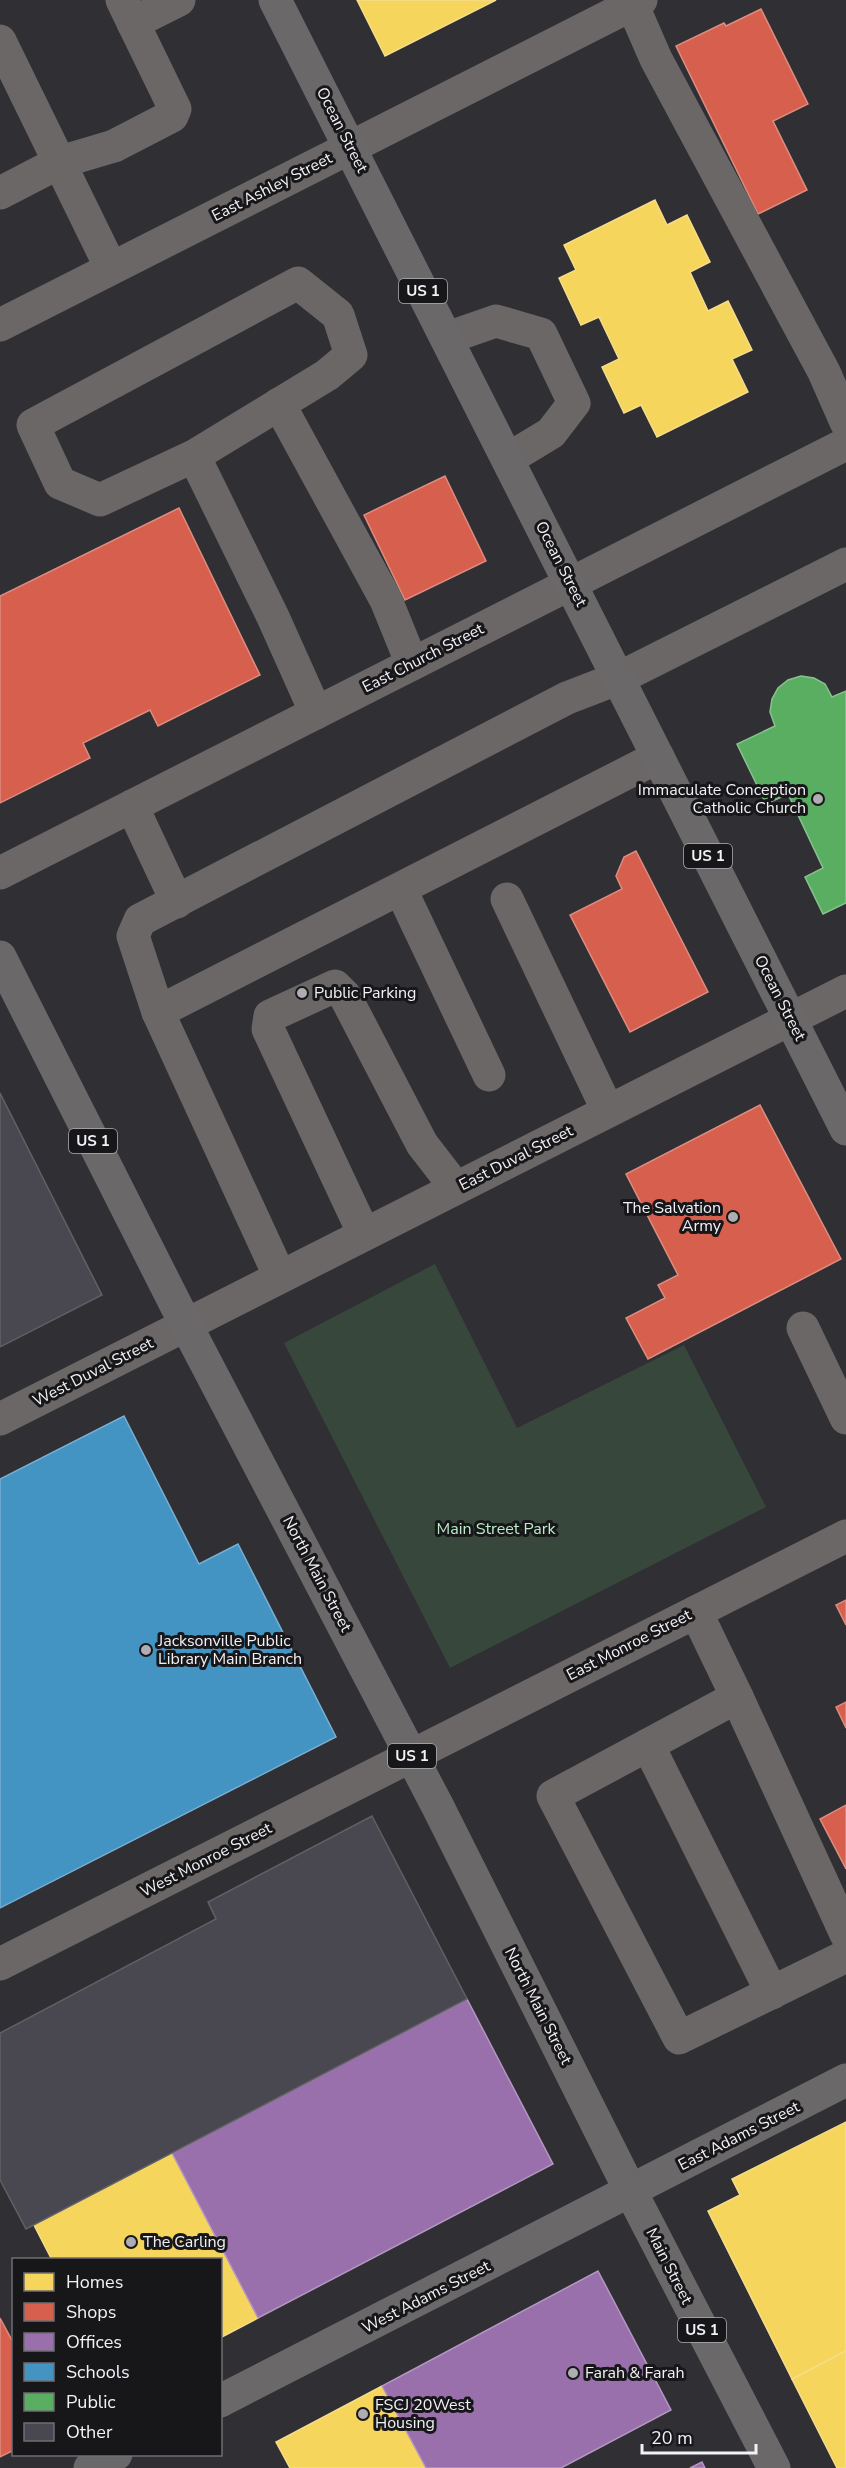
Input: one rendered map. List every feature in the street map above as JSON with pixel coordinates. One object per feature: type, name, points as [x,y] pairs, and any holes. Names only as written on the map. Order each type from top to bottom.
[{"type":"main road","name":"Ocean Street","points":[[275,0],[846,1130]]},
{"type":"main road","name":"North Main Street","points":[[0,957],[186,1325],[412,1755],[631,2192]]},
{"type":"main road","name":"East Adams Street","points":[[631,2192],[846,2080]]},
{"type":"main road","name":"West Adams Street","points":[[222,2400],[631,2192]]},
{"type":"main road","name":"Main Street","points":[[631,2192],[774,2468]]},
{"type":"street","points":[[0,193],[60,162],[114,146],[172,116],[175,109],[127,11],[179,0]]},
{"type":"street","points":[[621,5],[656,59],[824,372],[846,422]]},
{"type":"street","name":"East Ashley Street","points":[[0,325],[351,147],[621,5]]},
{"type":"street","points":[[0,41],[111,268]]},
{"type":"street","points":[[298,283],[338,315],[351,355],[327,375],[194,456],[100,500],[60,483],[33,425],[298,283]]},
{"type":"street","points":[[447,338],[496,321],[541,334],[574,403],[551,433],[508,459]]},
{"type":"street","points":[[279,404],[386,600],[412,664]]},
{"type":"street","name":"East Church Street","points":[[0,873],[846,444]]},
{"type":"street","points":[[194,456],[273,617],[316,713]]},
{"type":"street","points":[[280,1277],[158,1012],[133,936],[140,920],[567,698],[619,678],[846,564]]},
{"type":"street","points":[[158,1012],[658,757]]},
{"type":"street","points":[[132,806],[177,902]]},
{"type":"street","points":[[401,890],[489,1075]]},
{"type":"street","points":[[507,899],[608,1111]]},
{"type":"street","points":[[364,1234],[268,1029],[270,1016],[335,986],[345,996],[422,1144],[456,1188]]},
{"type":"street","name":"East Duval Street","points":[[186,1325],[846,990]]},
{"type":"street","name":"West Duval Street","points":[[0,1419],[186,1325]]},
{"type":"street","points":[[803,1328],[846,1418]]},
{"type":"street","name":"East Monroe Street","points":[[412,1755],[846,1536]]},
{"type":"street","points":[[696,1612],[846,1934]]},
{"type":"street","points":[[737,1698],[553,1796],[679,2038],[846,1956]]},
{"type":"street","points":[[648,1745],[772,1993]]},
{"type":"street","name":"West Monroe Street","points":[[0,1964],[412,1755]]},
{"type":"green space","name":"Main Street Park","points":[[435,1264],[517,1428],[684,1345],[766,1507],[450,1668],[284,1343]]},
{"type":"building: Homes","points":[[357,0],[496,0],[385,56]]},
{"type":"building: Homes","points":[[655,200],[667,225],[687,215],[710,262],[690,272],[708,311],[728,301],[752,350],[732,359],[748,392],[657,437],[641,405],[624,413],[602,367],[619,359],[599,317],[581,325],[559,278],[576,270],[564,245]]},
{"type":"building: Homes","points":[[846,2122],[846,2351],[792,2379],[708,2211],[740,2195],[732,2179]]},
{"type":"building: Homes","name":"The Carling","points":[[172,2153],[258,2318],[222,2337],[222,2258],[51,2258],[34,2225]]},
{"type":"building: Homes","points":[[846,2351],[846,2468],[837,2468],[792,2379]]},
{"type":"building: Homes","name":"FSCJ 20West Housing","points":[[382,2386],[426,2468],[290,2468],[276,2442]]},
{"type":"building: Shops","points":[[761,9],[808,104],[773,121],[807,190],[758,214],[676,46],[724,23],[726,26]]},
{"type":"building: Shops","points":[[445,476],[486,561],[405,600],[364,515]]},
{"type":"building: Shops","points":[[179,508],[260,675],[158,726],[150,710],[83,743],[90,758],[0,803],[0,596]]},
{"type":"building: Shops","points":[[636,851],[708,992],[630,1032],[570,915],[622,889],[616,876],[624,857]]},
{"type":"building: Shops","name":"The Salvation Army","points":[[760,1105],[841,1259],[648,1359],[626,1318],[665,1298],[658,1285],[678,1275],[626,1174]]},
{"type":"building: Shops","points":[[846,1600],[846,1625],[836,1605]]},
{"type":"building: Shops","points":[[846,1702],[846,1728],[836,1707]]},
{"type":"building: Shops","points":[[846,1805],[846,1869],[820,1819]]},
{"type":"building: Shops","points":[[0,2318],[12,2340],[12,2451],[0,2457]]},
{"type":"building: Offices","points":[[467,1999],[553,2164],[258,2318],[172,2153]]},
{"type":"building: Offices","points":[[598,2271],[671,2410],[561,2468],[426,2468],[382,2386]]},
{"type":"building: Offices","points":[[702,2462],[705,2468],[690,2468]]},
{"type":"building: Schools","name":"Jacksonville Public Library Main Branch","points":[[124,1416],[199,1564],[238,1544],[336,1737],[0,1908],[0,1479]]},
{"type":"building: Public","name":"Immaculate Conception Catholic Church","points":[[801,676],[814,678],[825,684],[832,697],[846,691],[846,903],[823,914],[805,877],[823,868],[788,794],[766,804],[737,744],[775,726],[770,712],[772,699],[778,688],[788,680]]},
{"type":"building: Other","points":[[0,1093],[102,1295],[0,1347]]},
{"type":"building: Other","points":[[372,1816],[467,1999],[26,2229],[0,2180],[0,2033],[216,1919],[208,1902]]},
{"type":"place","name":"Immaculate Conception Catholic Church","points":[[818,799]]},
{"type":"place","name":"Public Parking","points":[[302,993]]},
{"type":"place","name":"The Salvation Army","points":[[733,1217]]},
{"type":"place","name":"Jacksonville Public Library Main Branch","points":[[146,1650]]},
{"type":"place","name":"The Carling","points":[[131,2242]]},
{"type":"place","name":"Farah & Farah","points":[[573,2373]]},
{"type":"place","name":"FSCJ 20West Housing","points":[[363,2414]]}]
